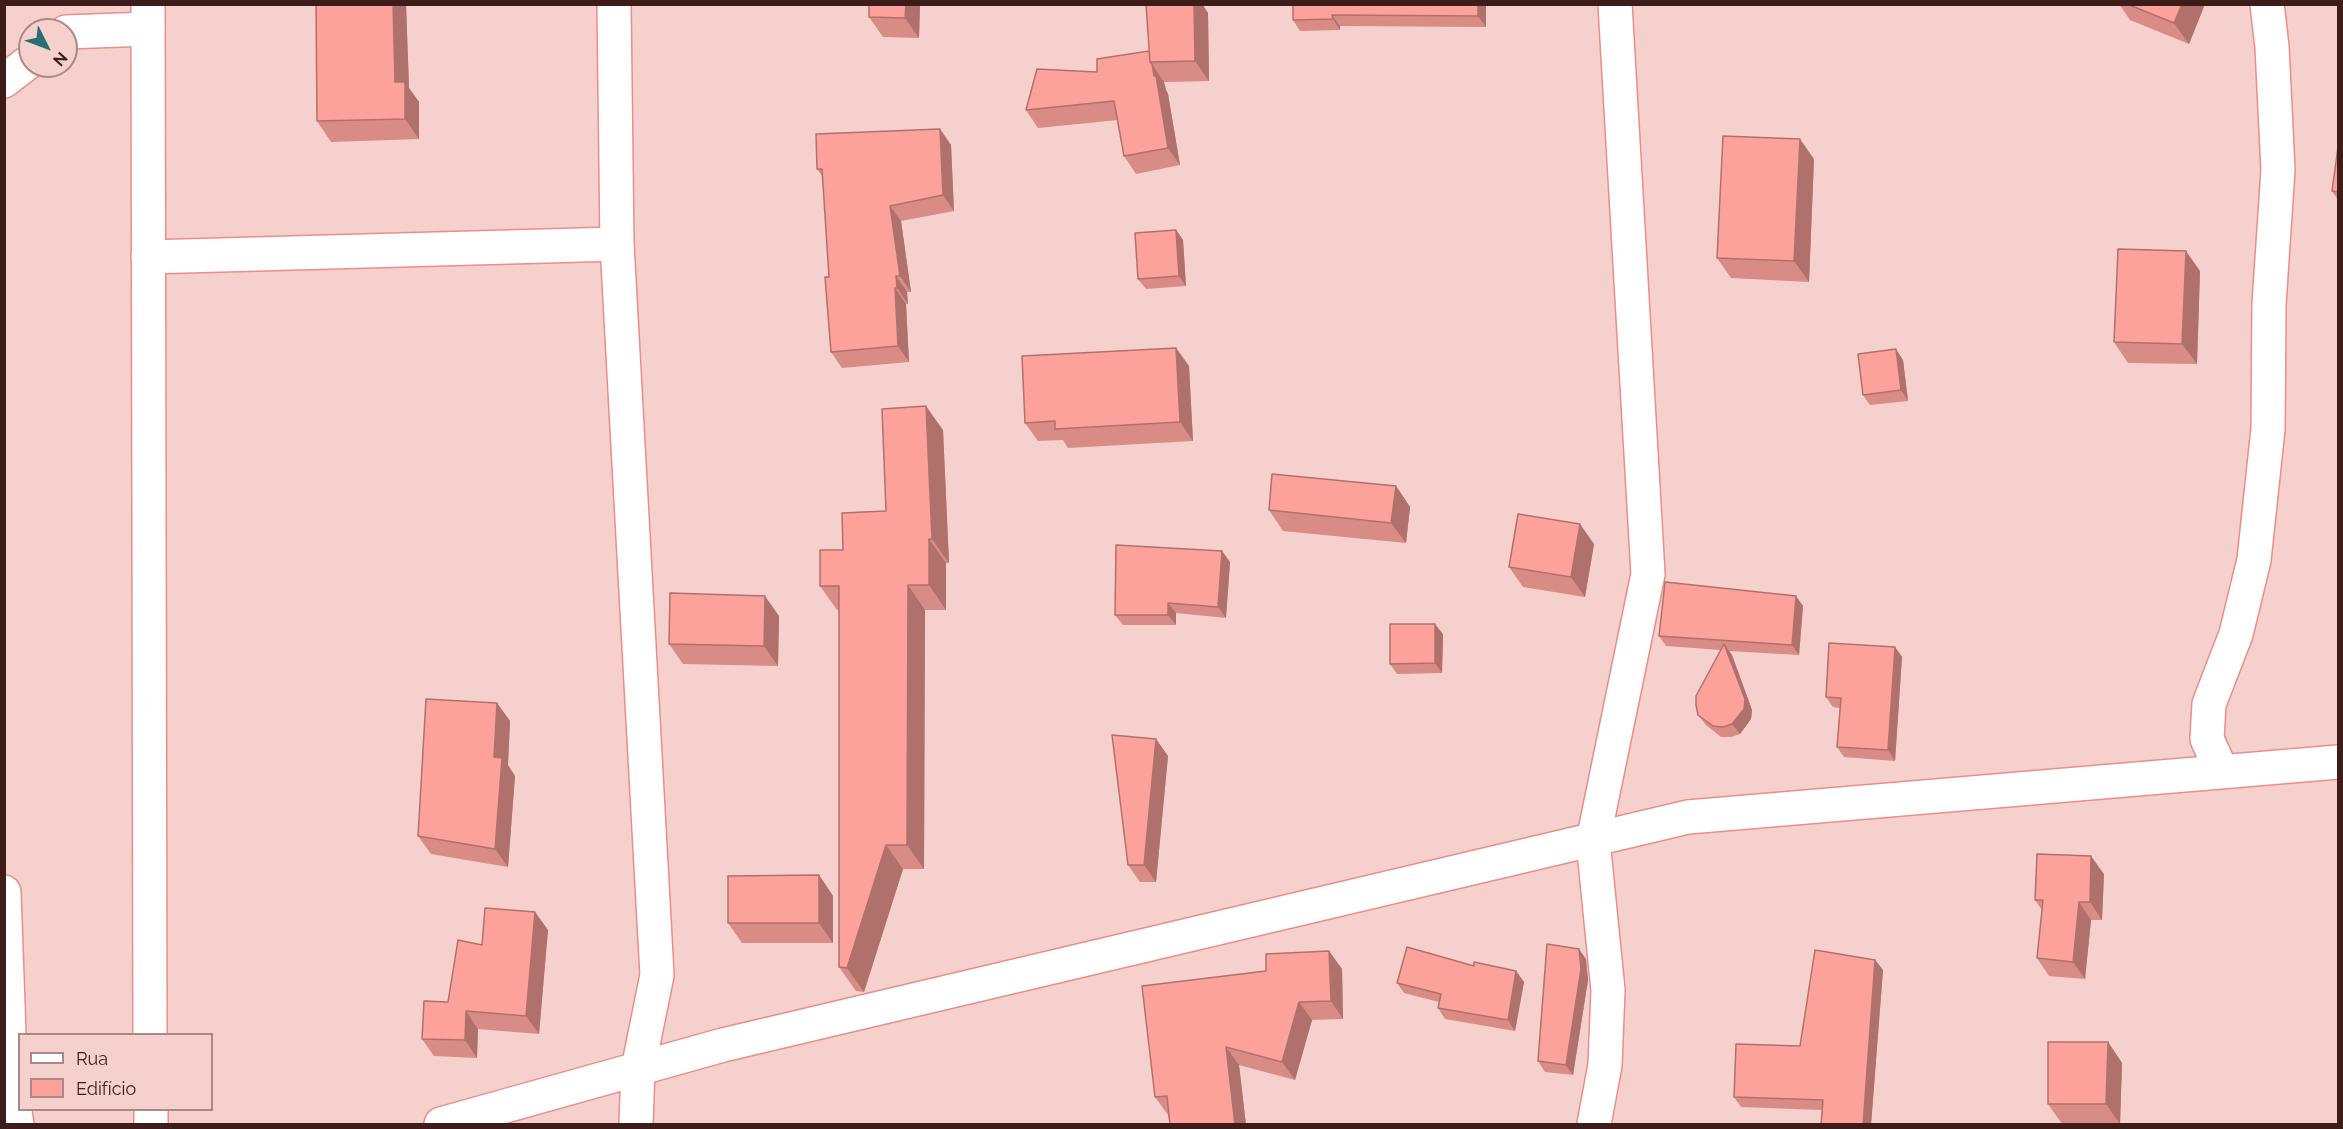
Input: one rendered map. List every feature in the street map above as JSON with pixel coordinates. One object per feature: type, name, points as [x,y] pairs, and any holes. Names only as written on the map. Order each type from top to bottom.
[{"type":"main road","points":[[614,4],[617,244],[657,975],[638,1068],[636,1125]]},
{"type":"main road","points":[[1594,1125],[1605,1065],[1608,990],[1593,841],[1648,574],[1615,4]]},
{"type":"main road","points":[[2222,772],[2207,739],[2209,704],[2236,634],[2254,560],[2268,429],[2269,304],[2277,170],[2268,4]]},
{"type":"main road","points":[[78,26],[96,17],[148,17],[150,1033]]},
{"type":"main road","points":[[4,81],[18,70]]},
{"type":"main road","points":[[148,257],[617,244]]},
{"type":"main road","points":[[441,1125],[723,1045],[1688,818],[2338,762]]},
{"type":"main road","points":[[4,892],[11,1091],[17,1125]]},
{"type":"building","points":[[316,4],[393,4],[395,82],[405,82],[405,119],[317,121]]},
{"type":"building","points":[[869,4],[906,4],[905,18],[869,17]]},
{"type":"building","points":[[1146,4],[1194,4],[1195,61],[1150,62]]},
{"type":"building","points":[[1293,4],[1478,4],[1478,16],[1332,15],[1333,19],[1293,20]]},
{"type":"building","points":[[2127,4],[2182,4],[2174,23]]},
{"type":"building","points":[[1149,51],[1150,62],[1154,76],[1156,76],[1168,148],[1124,156],[1114,101],[1026,110],[1037,69],[1097,72],[1097,59]]},
{"type":"building","points":[[940,129],[943,195],[890,206],[900,276],[896,276],[897,288],[895,288],[898,346],[831,352],[825,277],[829,277],[822,169],[817,169],[816,134]]},
{"type":"building","points":[[1723,136],[1800,139],[1794,261],[1717,258]]},
{"type":"building","points":[[2338,147],[2338,192],[2332,191]]},
{"type":"building","points":[[1176,230],[1179,276],[1138,279],[1135,233]]},
{"type":"building","points":[[2118,249],[2186,251],[2182,344],[2114,342]]},
{"type":"building","points":[[1176,348],[1180,422],[1055,429],[1055,421],[1025,423],[1022,356]]},
{"type":"building","points":[[1896,349],[1901,390],[1863,395],[1858,354]]},
{"type":"building","points":[[926,406],[932,539],[929,539],[929,585],[908,585],[907,845],[886,845],[847,968],[839,967],[839,586],[820,586],[820,550],[843,550],[842,513],[886,511],[882,409]]},
{"type":"building","points":[[1272,474],[1396,486],[1391,523],[1269,510]]},
{"type":"building","points":[[1518,514],[1580,524],[1571,577],[1509,567]]},
{"type":"building","points":[[1116,545],[1222,551],[1218,607],[1168,603],[1168,615],[1115,615]]},
{"type":"building","points":[[1665,582],[1796,596],[1792,645],[1659,636]]},
{"type":"building","points":[[670,593],[765,596],[764,646],[669,644]]},
{"type":"building","points":[[1390,624],[1435,624],[1435,663],[1390,664]]},
{"type":"building","points":[[1829,643],[1895,647],[1888,750],[1837,747],[1841,698],[1826,697]]},
{"type":"building","points":[[1724,644],[1745,699],[1744,709],[1732,724],[1723,727],[1713,726],[1698,715],[1696,696]]},
{"type":"building","points":[[426,699],[497,703],[494,757],[502,758],[495,849],[418,836]]},
{"type":"building","points":[[1112,735],[1156,739],[1144,865],[1128,865]]},
{"type":"building","points":[[2037,854],[2091,856],[2090,902],[2079,902],[2073,962],[2037,958],[2043,900],[2035,900]]},
{"type":"building","points":[[819,875],[819,923],[728,923],[728,876]]},
{"type":"building","points":[[485,908],[535,912],[526,1016],[466,1011],[465,1040],[422,1039],[424,1001],[448,1002],[458,940],[482,945]]},
{"type":"building","points":[[1547,944],[1579,949],[1581,969],[1566,1065],[1538,1061]]},
{"type":"building","points":[[1407,947],[1474,966],[1474,962],[1516,971],[1508,1020],[1438,1008],[1441,994],[1397,983]]},
{"type":"building","points":[[1815,950],[1875,960],[1863,1125],[1821,1125],[1823,1100],[1734,1097],[1736,1044],[1800,1046]]},
{"type":"building","points":[[1329,951],[1331,1001],[1299,1002],[1282,1062],[1226,1047],[1235,1125],[1170,1125],[1167,1096],[1155,1097],[1142,986],[1266,971],[1266,954]]},
{"type":"building","points":[[2048,1042],[2108,1042],[2106,1104],[2048,1104]]}]
